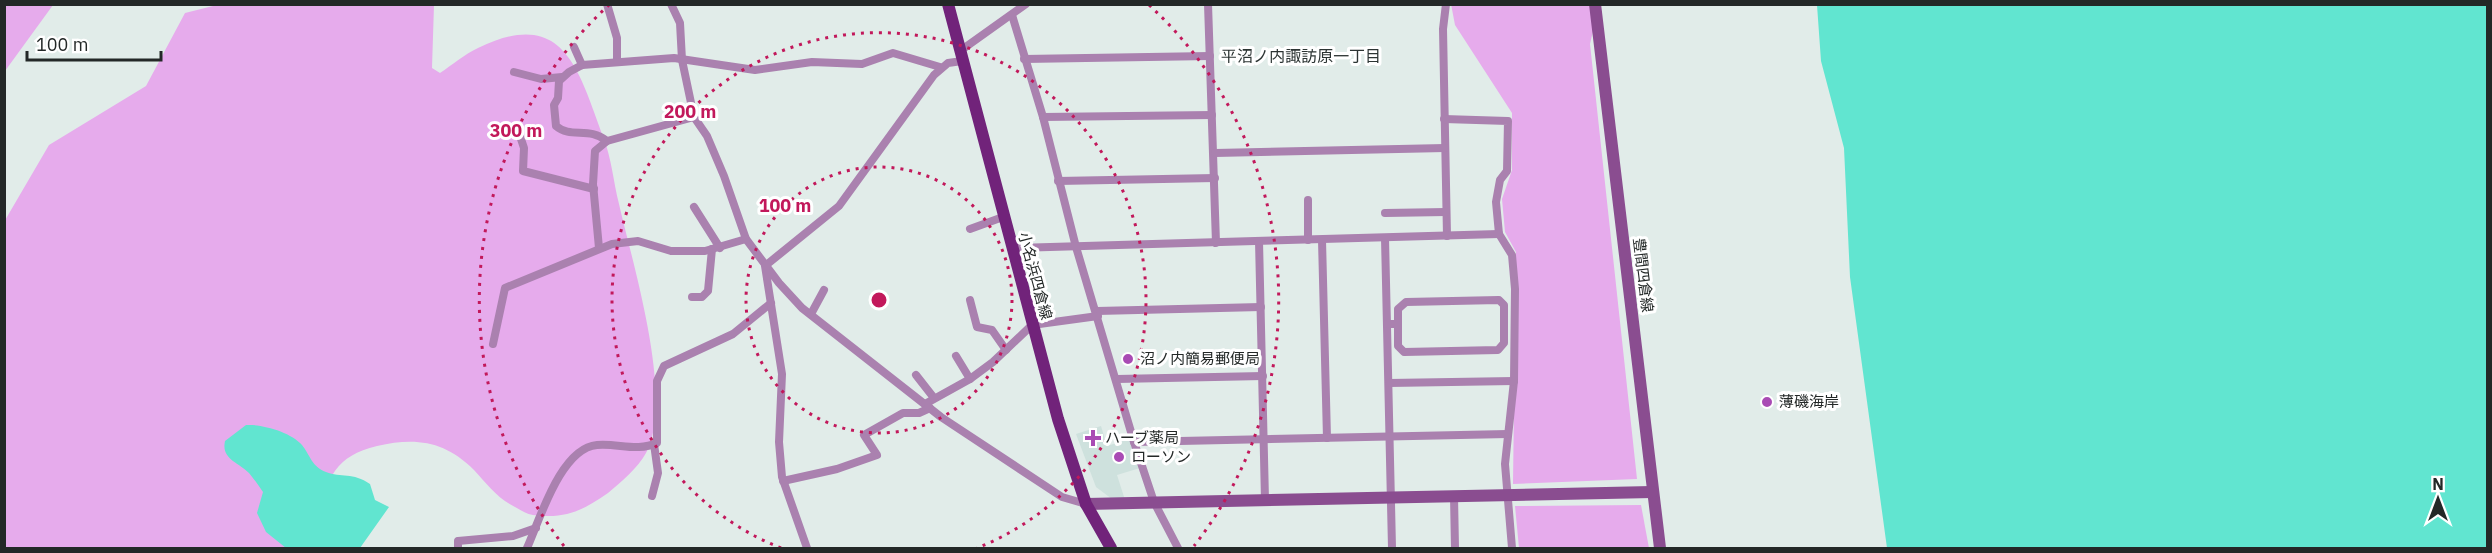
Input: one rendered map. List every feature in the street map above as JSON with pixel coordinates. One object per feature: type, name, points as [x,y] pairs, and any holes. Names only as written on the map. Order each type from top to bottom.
[{"type":"main road","name":"小名浜四倉線","points":[[948,4],[1058,418],[1086,504],[1111,549]]},
{"type":"street","points":[[607,4],[617,38],[617,62]]},
{"type":"street","points":[[671,4],[680,23],[682,60],[694,117],[707,136],[746,239],[765,266],[811,314],[928,406],[1062,496],[1086,504],[1652,492]]},
{"type":"street","points":[[765,266],[839,206],[940,67],[961,56],[1026,4]]},
{"type":"street","points":[[1208,4],[1215,153],[1216,243]]},
{"type":"street","points":[[1446,4],[1443,28],[1447,236]]},
{"type":"street","name":"豊間四倉線","points":[[1595,4],[1660,549]]},
{"type":"street","points":[[1012,15],[1043,117],[1076,247],[1098,313],[1134,442],[1154,502],[1178,549]]},
{"type":"street","points":[[574,47],[582,65]]},
{"type":"street","points":[[514,72],[541,79],[562,77],[582,65],[674,58],[755,70],[812,62],[862,64],[893,53],[940,67]]},
{"type":"street","points":[[1024,59],[1210,56]]},
{"type":"street","points":[[562,77],[554,105],[556,126],[563,132],[597,133],[607,141]]},
{"type":"street","points":[[1043,117],[1212,115]]},
{"type":"street","points":[[599,248],[594,189],[596,151],[607,141],[694,117]]},
{"type":"street","points":[[1444,119],[1508,121],[1508,171],[1500,180],[1496,202],[1499,234],[1512,255],[1515,289],[1514,381],[1505,464],[1512,549]]},
{"type":"street","points":[[519,133],[524,148],[523,171],[594,189]]},
{"type":"street","points":[[1215,153],[1445,148]]},
{"type":"street","points":[[1058,181],[1215,178]]},
{"type":"street","points":[[1308,200],[1308,240]]},
{"type":"street","points":[[692,297],[702,297],[708,291],[716,249],[694,207]]},
{"type":"street","points":[[1385,213],[1446,212]]},
{"type":"street","points":[[970,229],[1004,217]]},
{"type":"street","points":[[1012,248],[1499,234]]},
{"type":"street","points":[[1385,238],[1392,549]]},
{"type":"street","points":[[493,344],[505,288],[599,248],[633,241],[671,251],[716,249],[746,239]]},
{"type":"street","points":[[1322,240],[1327,438]]},
{"type":"street","points":[[1260,241],[1265,500]]},
{"type":"street","points":[[765,266],[782,374],[779,442],[783,481],[807,549]]},
{"type":"street","points":[[811,314],[824,290]]},
{"type":"street","points":[[970,300],[977,327],[992,330],[1006,350]]},
{"type":"street","points":[[1499,300],[1504,305],[1504,343],[1498,350],[1404,352],[1398,346],[1398,324],[1398,309],[1406,302],[1499,300]]},
{"type":"street","points":[[526,549],[565,465],[581,450],[596,445],[645,448],[657,443],[657,381],[664,366],[733,334],[771,303]]},
{"type":"street","points":[[783,481],[837,469],[877,455],[864,435],[903,413],[919,413],[934,398],[970,379],[1032,325],[1098,313],[1261,307]]},
{"type":"street","points":[[1387,324],[1398,324]]},
{"type":"street","points":[[956,356],[970,379]]},
{"type":"street","points":[[916,375],[934,398]]},
{"type":"street","points":[[1117,379],[1263,376]]},
{"type":"street","points":[[1389,383],[1514,381]]},
{"type":"street","points":[[1134,442],[1508,434]]},
{"type":"street","points":[[652,496],[658,473],[654,444]]},
{"type":"street","points":[[1454,496],[1455,549]]},
{"type":"street","points":[[458,549],[458,541],[513,536],[536,528]]},
{"type":"shaded area","points":[[221,4],[434,5],[432,68],[440,73],[473,50],[507,37],[530,35],[549,40],[563,51],[585,88],[606,145],[641,294],[654,366],[656,399],[654,429],[646,453],[634,469],[608,493],[582,509],[564,515],[530,514],[503,499],[463,460],[441,447],[417,442],[391,443],[358,452],[335,471],[324,498],[316,548],[5,548],[4,222],[49,145],[146,86],[185,13]]},
{"type":"shaded area","points":[[1451,4],[1599,5],[1590,44],[1637,479],[1513,484],[1516,252],[1505,232],[1502,199],[1512,170],[1512,113],[1455,25]]},
{"type":"shaded area","points":[[4,5],[53,5],[5,71]]},
{"type":"shaded area","points":[[1817,5],[2487,5],[2487,548],[1887,548],[1850,277],[1844,148],[1821,61]]},
{"type":"shaded area","points":[[246,425],[268,427],[291,436],[302,445],[314,464],[321,470],[358,478],[370,484],[375,500],[389,507],[360,548],[286,548],[266,532],[257,513],[263,492],[249,473],[231,460],[224,447],[225,441]]},
{"type":"shaded area","points":[[1101,426],[1107,446],[1132,438],[1140,468],[1117,475],[1125,500],[1112,499],[1096,487],[1076,434]]},
{"type":"shaded area","points":[[1641,505],[1649,548],[1519,548],[1515,506]]},
{"type":"place","name":"沼ノ内簡易郵便局","points":[[1128,359]]},
{"type":"place","name":"薄磯海岸","points":[[1767,402]]},
{"type":"place","name":"ハーブ薬局","points":[[1093,438]]},
{"type":"place","name":"ローソン","points":[[1119,457]]},
{"type":"district","name":"平沼ノ内諏訪原一丁目","points":[[1301,56]]}]
